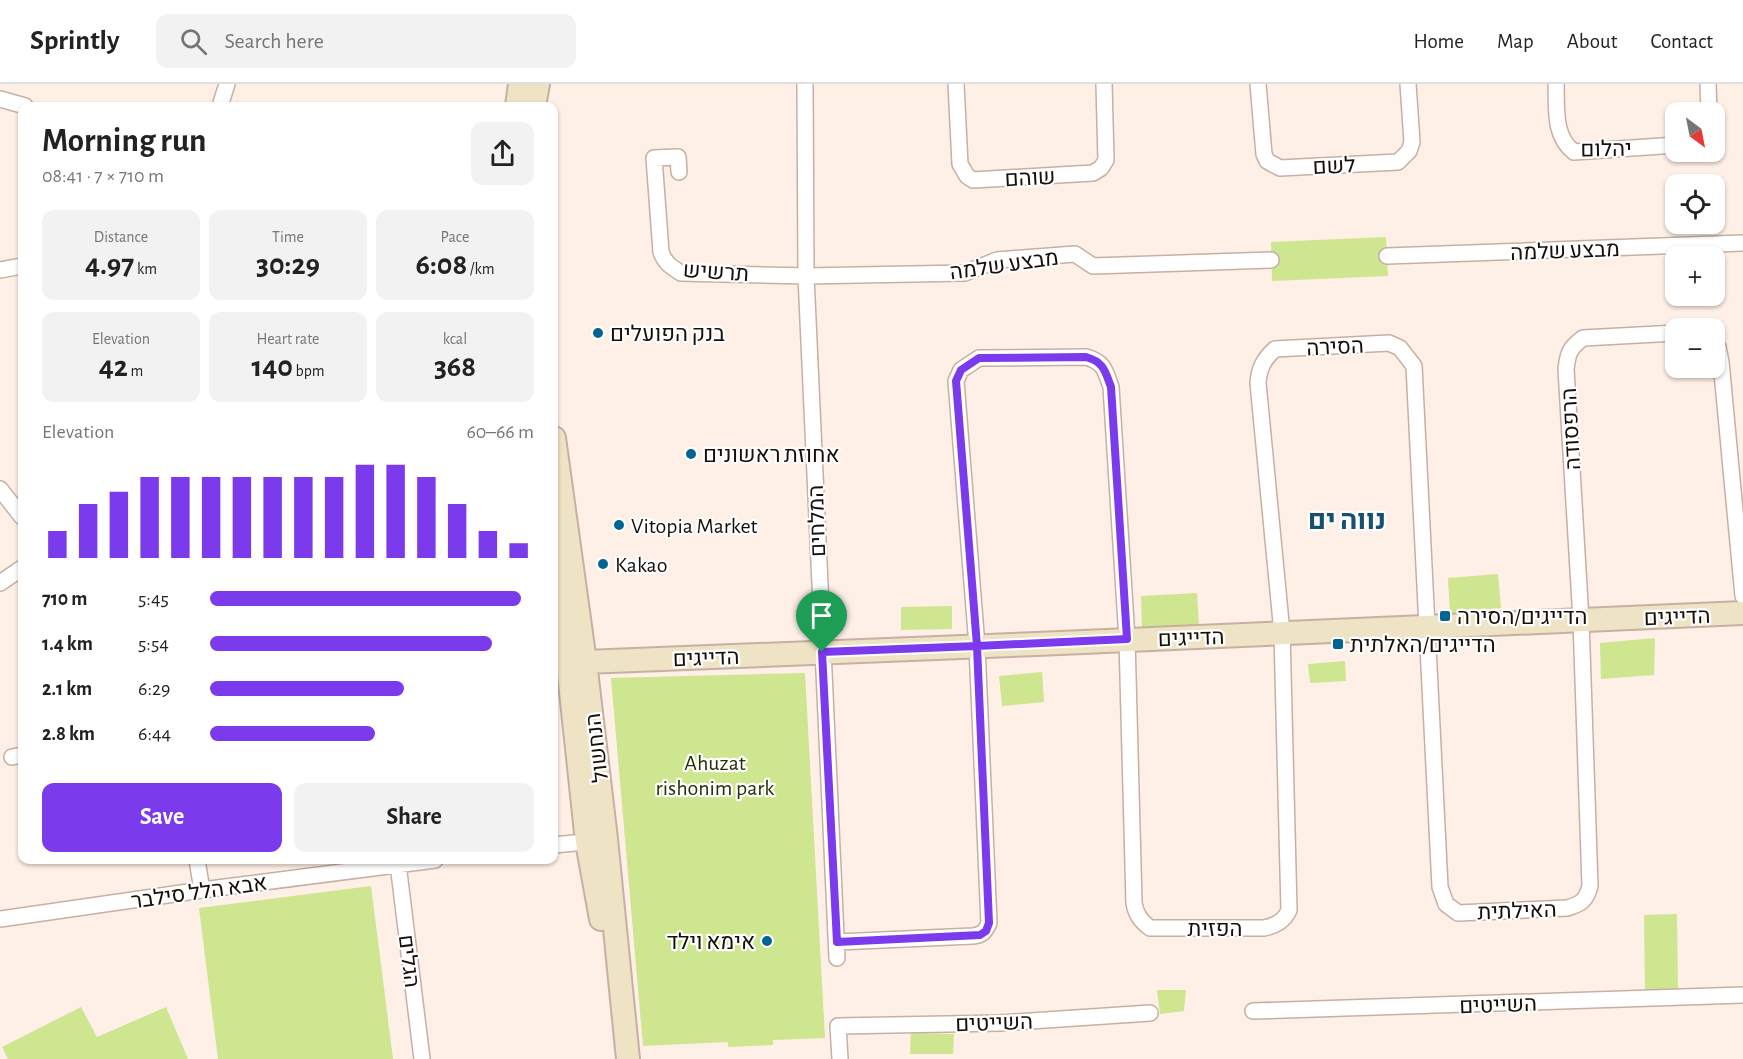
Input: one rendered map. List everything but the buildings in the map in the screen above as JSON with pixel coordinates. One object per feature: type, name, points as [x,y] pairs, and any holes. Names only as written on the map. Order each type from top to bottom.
[{"type":"street","points":[[221,102],[227,84]]},
{"type":"street","points":[[518,102],[520,84]]},
{"type":"street","points":[[535,102],[538,84]]},
{"type":"street","name":"המלחים","points":[[805,84],[806,276],[837,958]]},
{"type":"street","name":"שוהם","points":[[956,84],[960,164],[967,176],[973,180],[1093,173],[1101,168],[1106,160],[1104,84]]},
{"type":"street","name":"לשם","points":[[1258,84],[1264,154],[1267,161],[1280,168],[1398,162],[1409,151],[1412,142],[1408,84]]},
{"type":"street","name":"יהלום","points":[[1556,84],[1558,127],[1566,146],[1574,152],[1665,147]]},
{"type":"street","points":[[1708,84],[1709,102]]},
{"type":"street","points":[[0,99],[18,104]]},
{"type":"street","name":"תרשיש","points":[[680,172],[678,157],[654,158],[661,252],[664,261],[672,268],[681,273],[806,276]]},
{"type":"street","name":"מבצע שלמה","points":[[1387,256],[1743,243]]},
{"type":"street","name":"מבצע שלמה","points":[[806,276],[965,273],[997,260],[1075,254],[1093,266],[1271,260]]},
{"type":"street","points":[[0,270],[18,267]]},
{"type":"street","name":"הרפסודה","points":[[1581,620],[1567,357],[1572,347],[1583,338],[1665,334]]},
{"type":"street","name":"הסירה","points":[[1282,633],[1257,383],[1259,371],[1266,358],[1275,349],[1389,343],[1400,348],[1414,366],[1428,626]]},
{"type":"street","points":[[837,942],[973,936],[986,931],[989,923],[977,646],[956,381],[961,370],[979,358],[1086,357],[1097,360],[1105,371],[1111,387],[1127,639]]},
{"type":"street","points":[[1722,378],[1743,596]]},
{"type":"street","name":"הנחשול","points":[[558,477],[597,840],[628,1059]]},
{"type":"street","points":[[0,489],[18,512]]},
{"type":"street","points":[[0,583],[18,571]]},
{"type":"street","name":"הנחשול","points":[[558,571],[577,663]]},
{"type":"street","name":"הדייגים","points":[[577,663],[1743,613]]},
{"type":"street","name":"האילתית","points":[[1428,626],[1440,887],[1446,904],[1458,913],[1567,909],[1583,902],[1588,896],[1590,886],[1581,620]]},
{"type":"street","name":"הפזית","points":[[1127,639],[1136,912],[1144,924],[1150,928],[1264,928],[1273,927],[1280,922],[1287,916],[1289,910],[1282,633]]},
{"type":"street","points":[[558,845],[597,840]]},
{"type":"street","points":[[198,864],[202,890]]},
{"type":"street","name":"אבא הלל סילבר","points":[[0,919],[398,864]]},
{"type":"street","name":"הגלים","points":[[398,864],[422,1059]]},
{"type":"street","name":"השייטים","points":[[1253,1011],[1743,995]]},
{"type":"street","name":"השייטים","points":[[840,1059],[838,1026],[1000,1023],[1150,1013]]},
{"type":"green space","points":[[1386,237],[1388,276],[1272,281],[1271,242]]},
{"type":"green space","points":[[1498,574],[1501,608],[1450,613],[1448,578]]},
{"type":"green space","points":[[1197,593],[1199,627],[1142,630],[1141,596]]},
{"type":"green space","points":[[952,606],[952,629],[901,630],[901,607]]},
{"type":"green space","points":[[1655,638],[1654,675],[1601,679],[1600,643]]},
{"type":"green space","points":[[1345,661],[1346,681],[1310,683],[1308,664]]},
{"type":"green space","points":[[1042,672],[1044,702],[1002,706],[999,676]]},
{"type":"green space","name":"Ahuzat rishonim park","points":[[805,673],[825,1038],[773,1040],[773,1045],[728,1047],[728,1042],[643,1046],[611,678]]},
{"type":"green space","points":[[371,886],[393,1059],[218,1059],[199,908]]},
{"type":"green space","points":[[1677,914],[1678,992],[1645,992],[1644,915]]},
{"type":"green space","points":[[1157,990],[1186,990],[1184,1011],[1160,1014]]},
{"type":"green space","points":[[81,1007],[97,1037],[166,1007],[188,1059],[8,1059],[2,1047]]},
{"type":"green space","points":[[911,1033],[954,1034],[953,1054],[910,1054]]},
{"type":"place","name":"בנק הפועלים","points":[[598,333]]},
{"type":"place","name":"אחוזת ראשונים","points":[[691,454]]},
{"type":"place","name":"Vitopia Market","points":[[619,525]]},
{"type":"place","name":"Kakao","points":[[603,564]]},
{"type":"place","name":"הדייגים/הסירה","points":[[1445,616]]},
{"type":"place","name":"הדייגים/האלתית","points":[[1338,644]]},
{"type":"place","name":"אימא וילד","points":[[767,941]]},
{"type":"district","name":"נווה ים","points":[[1347,519]]},
{"type":"route","points":[[822,652],[837,942],[980,935],[986,931],[989,923],[977,646],[1127,639],[1111,387],[1105,371],[1097,360],[1086,357],[979,358],[961,370],[956,381],[977,646],[822,652]]}]
